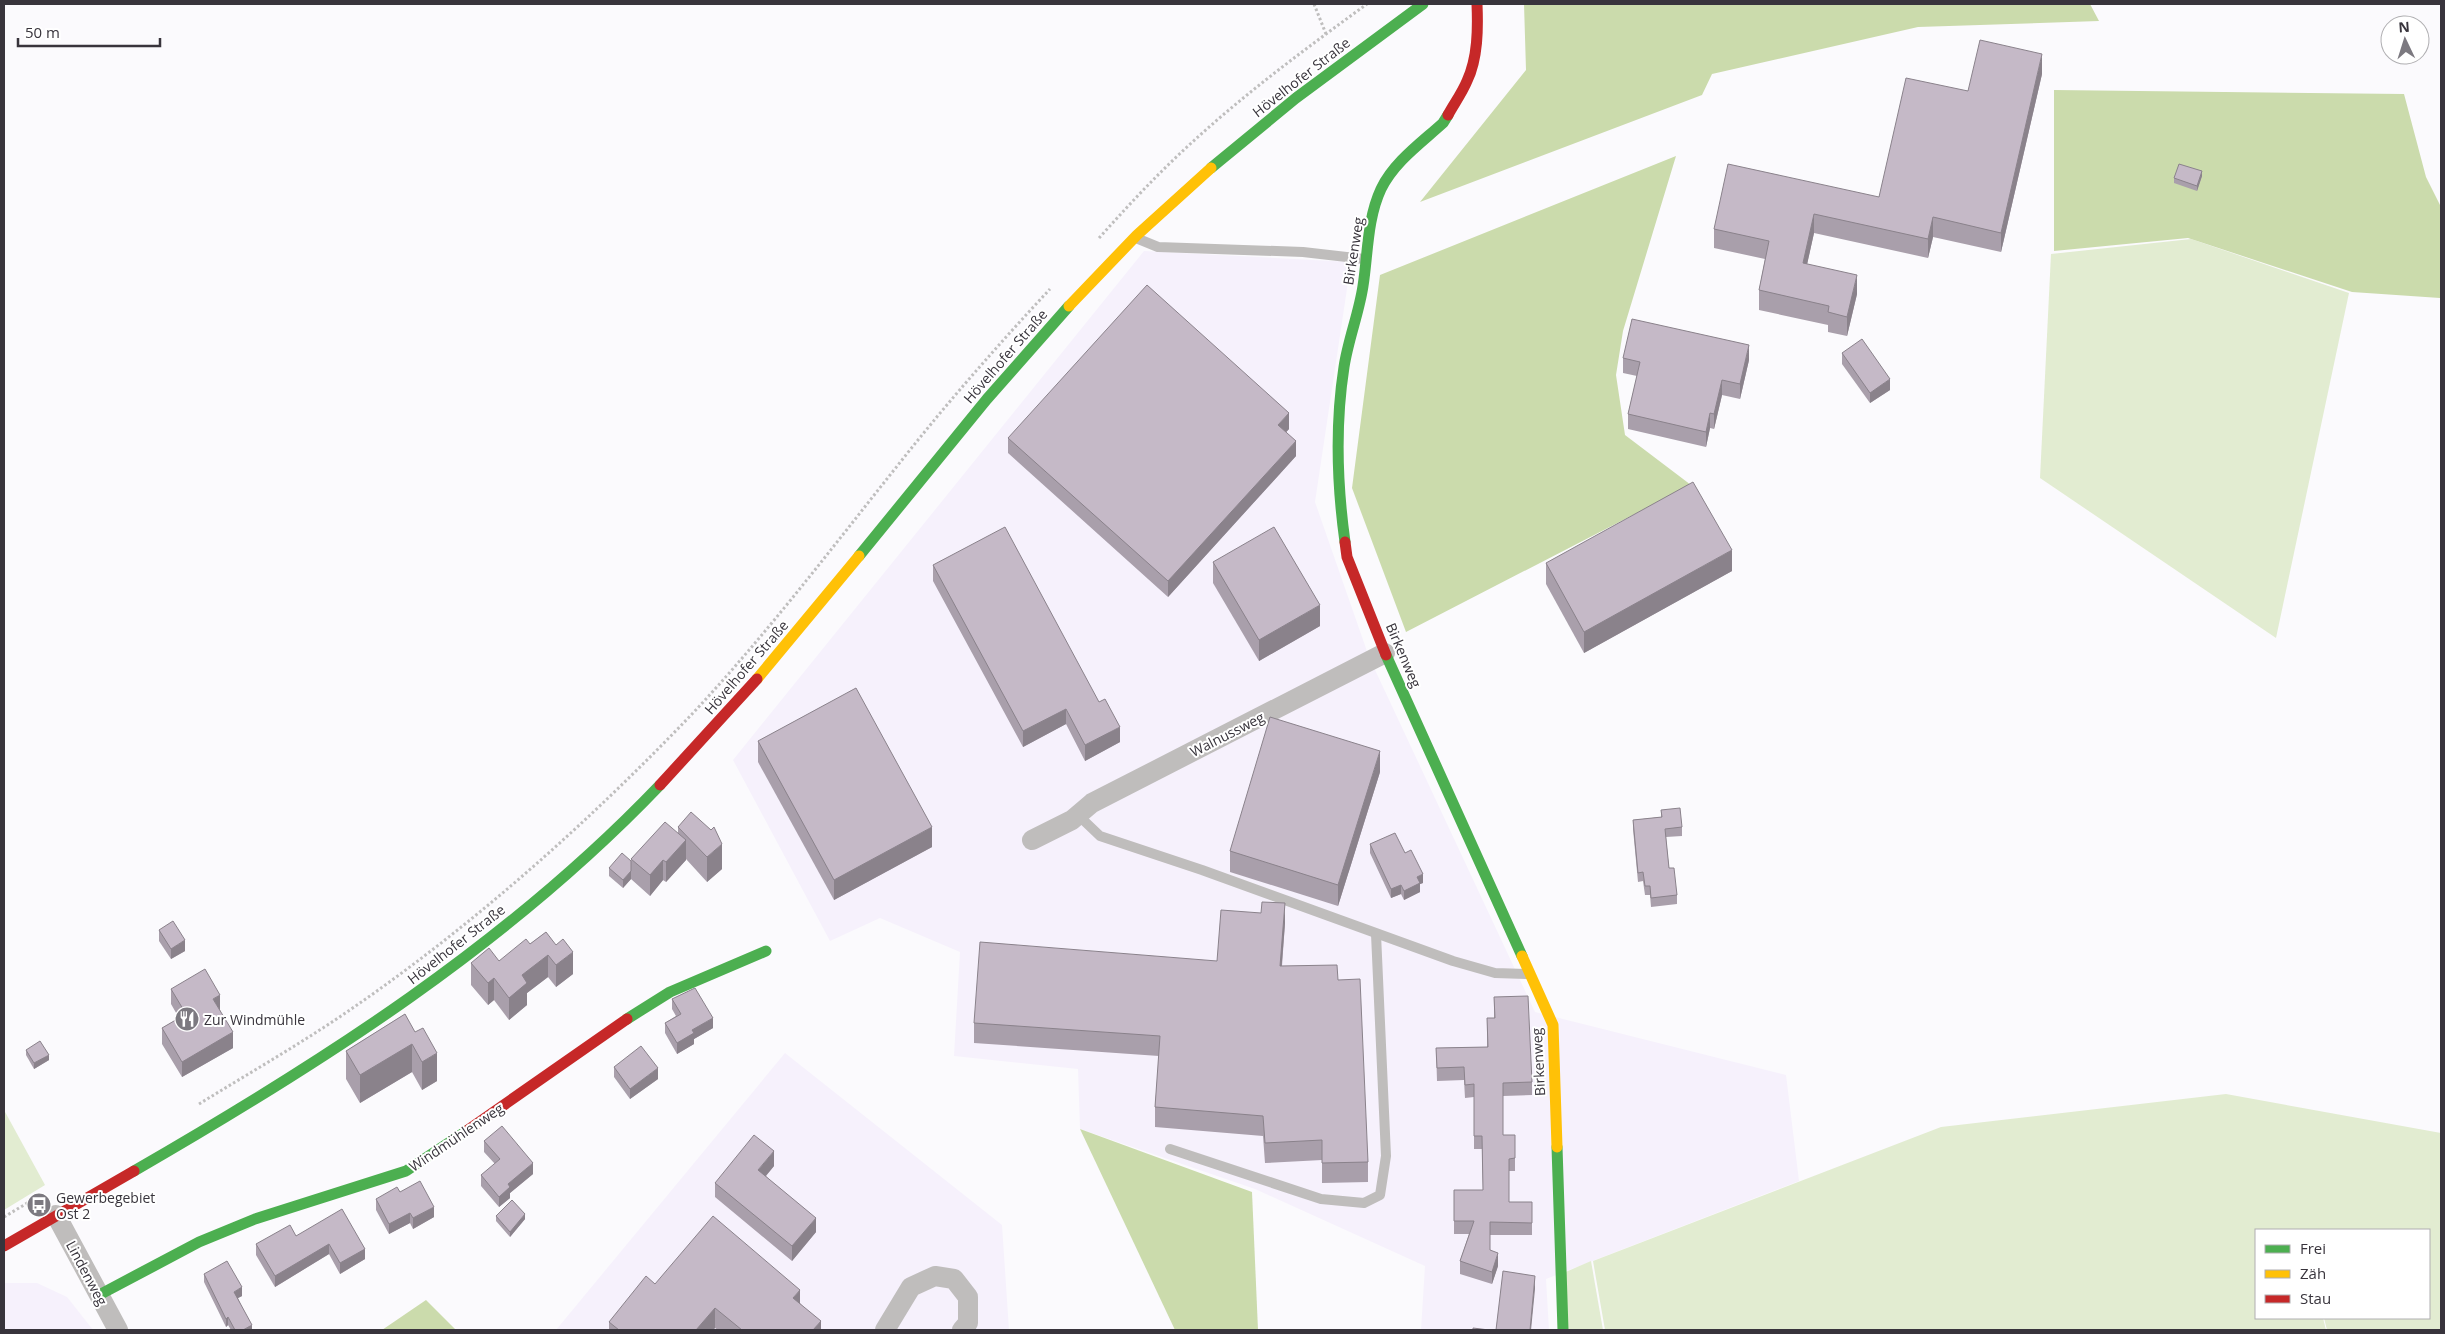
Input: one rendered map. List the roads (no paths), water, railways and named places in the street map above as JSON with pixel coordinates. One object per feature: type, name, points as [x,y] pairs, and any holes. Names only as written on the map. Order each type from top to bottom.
[{"type":"street","name":"Hövelhofer Straße","points":[[4,1246],[280,1086],[350,1040],[481,945],[595,846],[657,787],[717,724],[825,600],[982,404],[1070,304],[1134,237],[1260,128],[1328,73],[1423,4]]},
{"type":"street","name":"Birkenweg","points":[[1477,4],[1478,23],[1474,59],[1468,80],[1443,123],[1399,163],[1387,178],[1380,192],[1369,229],[1363,288],[1349,338],[1343,375],[1339,411],[1339,498],[1347,557],[1385,653],[1553,1025],[1563,1330]]},
{"type":"street","name":"Walnussweg","points":[[1075,818],[1092,803],[1385,653]]},
{"type":"street","points":[[1032,840],[1075,818]]},
{"type":"street","name":"Windmühlenweg","points":[[99,1295],[199,1242],[255,1219],[412,1168],[606,1033],[670,992],[766,951]]},
{"type":"street","name":"Lindenweg","points":[[56,1215],[118,1330]]},
{"type":"street","points":[[885,1330],[911,1287],[935,1276],[954,1279],[968,1297],[968,1323],[962,1330]]},
{"type":"lane","points":[[1134,237],[1158,247],[1302,252],[1365,259]]},
{"type":"lane","points":[[1075,818],[1100,836],[1202,870],[1376,934],[1496,973],[1531,975]]},
{"type":"lane","points":[[1170,1149],[1320,1199],[1364,1203],[1380,1195],[1386,1156],[1376,934]]},
{"type":"place","name":"Zur Windmühle","points":[[187,1019]]},
{"type":"place","name":"Gewerbegebiet Ost 2","points":[[39,1205]]}]
